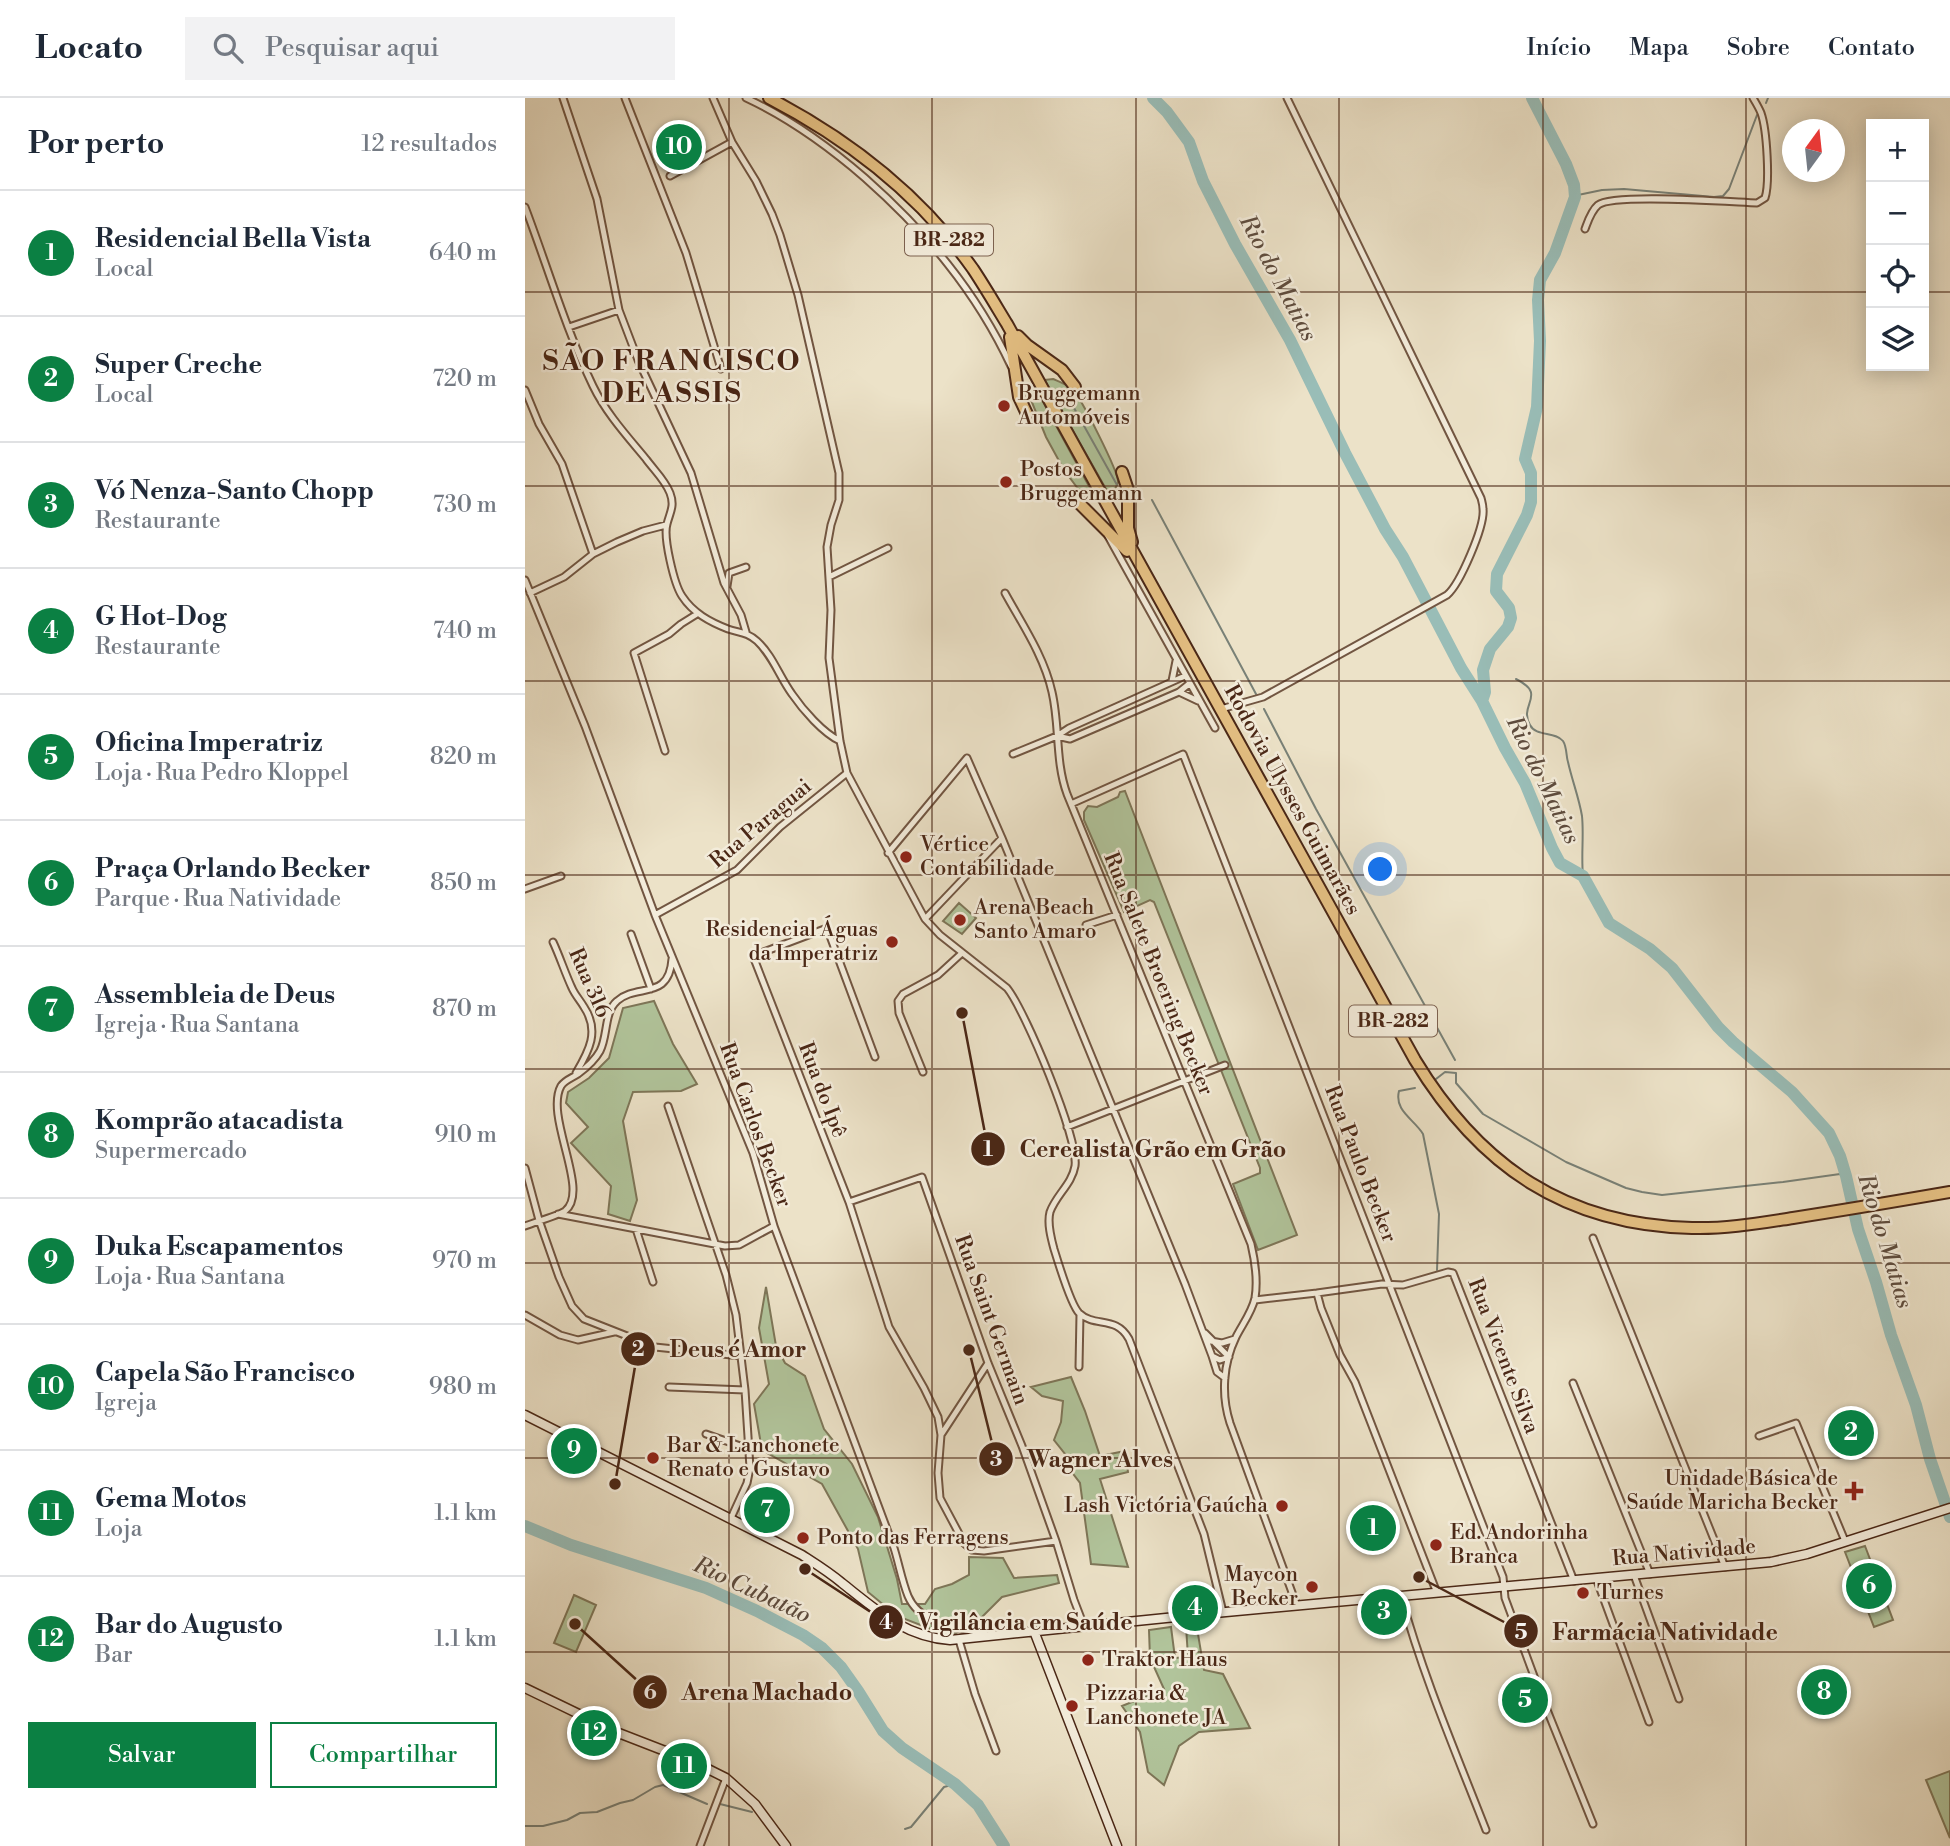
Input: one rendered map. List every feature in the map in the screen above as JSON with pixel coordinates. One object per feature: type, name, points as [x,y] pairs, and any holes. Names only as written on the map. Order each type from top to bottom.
[{"type":"highway","name":"Rodovia Ulysses Guimarães","points":[[769,98],[848,146],[906,194],[972,269],[1007,324],[1428,1081],[1476,1141],[1499,1162],[1543,1191],[1573,1205],[1633,1223],[1662,1227],[1705,1228],[1748,1224],[1950,1192]]},
{"type":"highway","points":[[1007,324],[1019,397],[1027,414]]},
{"type":"highway","points":[[1007,324],[1027,345],[1062,370],[1075,387]]},
{"type":"highway","points":[[1122,472],[1128,490],[1128,528],[1138,562]]},
{"type":"highway","points":[[1077,501],[1138,562]]},
{"type":"main road","name":"Rua Natividade","points":[[525,1415],[812,1561],[872,1608],[904,1628],[936,1639],[959,1640],[1223,1612],[1789,1559],[1950,1507]]},
{"type":"main road","points":[[1034,1631],[1117,1846]]},
{"type":"main road","points":[[525,1688],[616,1732],[696,1763],[726,1779],[755,1804],[786,1846]]},
{"type":"street","points":[[563,98],[597,199],[619,310],[638,360],[691,473],[727,589],[747,632],[769,655],[791,693],[829,736],[840,741]]},
{"type":"street","points":[[625,98],[687,253],[721,369]]},
{"type":"street","points":[[746,98],[775,111],[824,144],[910,219],[977,303],[1015,375]]},
{"type":"street","points":[[1220,709],[1263,697],[1454,589],[1482,524],[1481,498],[1287,98]]},
{"type":"street","points":[[1585,229],[1599,205],[1609,201],[1756,203],[1765,198],[1768,189],[1765,136],[1762,114],[1753,98]]},
{"type":"street","points":[[715,99],[732,142],[756,181],[779,235],[800,306],[839,473],[839,500],[828,539],[831,610],[829,654],[840,741],[847,773],[925,919],[1012,995],[1051,1082],[1075,1151],[1071,1179],[1049,1214],[1054,1249],[1074,1305],[1080,1314],[1116,1325],[1129,1339],[1204,1534],[1223,1612]]},
{"type":"street","points":[[670,176],[732,142]]},
{"type":"street","points":[[525,207],[593,387],[669,491],[672,510],[666,525],[675,582],[697,614],[731,630],[747,632]]},
{"type":"street","points":[[569,327],[619,310]]},
{"type":"street","points":[[525,390],[539,424],[562,464],[593,554]]},
{"type":"street","points":[[530,593],[564,577],[593,554],[630,536],[666,525]]},
{"type":"street","points":[[1106,529],[1109,539],[1215,728]]},
{"type":"street","points":[[829,577],[888,548]]},
{"type":"street","points":[[727,589],[729,573],[746,567]]},
{"type":"street","name":"Rua Carlos Becker","points":[[525,580],[585,726],[655,915],[753,1153],[774,1226],[894,1548],[908,1598],[918,1611],[933,1620],[992,1636]]},
{"type":"street","name":"Rua Salete Broering Becker","points":[[1006,593],[1047,672],[1052,692],[1060,771],[1071,804],[1251,1244],[1256,1273],[1255,1300],[1229,1357],[1224,1401],[1297,1606]]},
{"type":"street","points":[[665,751],[634,653],[669,634],[697,614]]},
{"type":"street","points":[[1172,682],[1176,661]]},
{"type":"street","points":[[1013,754],[1185,676]]},
{"type":"street","points":[[1057,736],[1070,738],[1179,692],[1189,684]]},
{"type":"street","points":[[1179,692],[1199,701]]},
{"type":"street","name":"Rua Paulo Becker","points":[[1071,804],[1183,754],[1503,1577],[1505,1598],[1593,1824]]},
{"type":"street","points":[[888,853],[967,758],[1185,1284],[1217,1372],[1225,1378]]},
{"type":"street","name":"Rua Paraguai","points":[[655,915],[737,870],[780,827],[847,773]]},
{"type":"street","points":[[925,919],[1002,838]]},
{"type":"street","points":[[525,889],[561,876]]},
{"type":"street","points":[[1086,925],[1117,915]]},
{"type":"street","name":"Rua do Ipê","points":[[875,1057],[827,928],[753,956],[849,1202],[889,1326],[938,1417],[941,1435]]},
{"type":"street","points":[[631,934],[650,989]]},
{"type":"street","name":"Rua 316","points":[[554,942],[572,989],[586,1008],[594,1031],[589,1052],[575,1076]]},
{"type":"street","points":[[923,1072],[899,1013],[898,1001],[904,994],[938,975],[962,953]]},
{"type":"street","points":[[525,1226],[567,1208],[574,1193],[558,1102],[561,1086],[586,1068],[599,1052],[607,1030],[609,1013],[616,1002],[658,986],[666,979],[672,956]]},
{"type":"street","points":[[1067,1127],[1225,1065]]},
{"type":"street","points":[[668,1106],[733,1301],[745,1390],[749,1449],[748,1478],[731,1518]]},
{"type":"street","points":[[525,1168],[538,1220],[559,1277],[572,1306],[584,1319],[655,1347],[741,1356]]},
{"type":"street","name":"Rua Saint Germain","points":[[849,1202],[922,1177],[988,1363],[1022,1446],[1084,1626]]},
{"type":"street","points":[[557,1214],[716,1245],[735,1246],[774,1226]]},
{"type":"street","points":[[636,1229],[653,1282]]},
{"type":"street","points":[[1593,1238],[1725,1567]]},
{"type":"street","name":"Rua Vicente Silva","points":[[1255,1300],[1403,1285],[1448,1272],[1453,1273],[1574,1581]]},
{"type":"street","points":[[1317,1293],[1340,1355],[1359,1392],[1437,1593]]},
{"type":"street","points":[[1079,1367],[1080,1314]]},
{"type":"street","points":[[525,1315],[560,1335],[578,1340],[614,1332]]},
{"type":"street","points":[[1203,1331],[1229,1357],[1220,1360],[1212,1356]]},
{"type":"street","points":[[1211,1341],[1222,1343],[1235,1339]]},
{"type":"street","points":[[988,1363],[941,1435],[938,1473],[940,1497],[968,1548],[981,1551],[1056,1541]]},
{"type":"street","points":[[1573,1383],[1650,1574]]},
{"type":"street","points":[[669,1387],[745,1390]]},
{"type":"street","points":[[1759,1436],[1796,1423],[1845,1541]]},
{"type":"street","points":[[706,1434],[749,1449]]},
{"type":"street","points":[[1634,1575],[1679,1699]]},
{"type":"street","points":[[1596,1578],[1649,1722]]},
{"type":"street","points":[[1401,1596],[1439,1710],[1486,1830]]},
{"type":"street","points":[[959,1640],[971,1683],[996,1751]]},
{"type":"street","points":[[700,1846],[726,1779]]},
{"type":"green space","points":[[1053,379],[1065,384],[1077,395],[1099,435],[1117,476],[1116,488],[1110,496],[1044,380]]},
{"type":"green space","points":[[1035,387],[1097,501],[1085,498],[1064,470],[1046,437],[1031,400]]},
{"type":"green space","points":[[1125,791],[1297,1235],[1258,1250],[1233,1184],[1260,1173],[1260,1168],[1154,902],[1150,900],[1124,912],[1084,820],[1084,812],[1088,806],[1097,807]]},
{"type":"green space","name":"Arena Beach Santo Amaro","points":[[959,903],[976,918],[962,934],[943,921]]},
{"type":"green space","points":[[654,1001],[673,1044],[697,1084],[681,1091],[633,1092],[623,1121],[637,1200],[630,1221],[608,1214],[611,1186],[571,1143],[588,1127],[566,1103],[568,1092],[589,1078],[609,1058],[623,1008]]},
{"type":"green space","points":[[766,1287],[776,1346],[785,1363],[805,1376],[824,1429],[852,1464],[878,1517],[902,1604],[925,1604],[935,1589],[969,1575],[969,1557],[1003,1558],[1014,1578],[1057,1575],[1059,1583],[1002,1597],[977,1622],[956,1633],[936,1631],[897,1616],[868,1592],[858,1549],[822,1484],[762,1450],[754,1404],[769,1384],[759,1328]]},
{"type":"green space","points":[[1071,1377],[1100,1456],[1125,1451],[1128,1472],[1100,1479],[1128,1567],[1091,1564],[1080,1483],[1071,1471],[1069,1459],[1054,1440],[1061,1422],[1063,1401],[1042,1396],[1031,1387]]},
{"type":"green space","points":[[1865,1546],[1893,1620],[1874,1627],[1845,1552]]},
{"type":"green space","points":[[574,1595],[596,1605],[576,1652],[554,1643]]},
{"type":"green space","points":[[1186,1626],[1197,1628],[1204,1670],[1223,1674],[1250,1728],[1199,1732],[1179,1746],[1164,1785],[1148,1772],[1140,1732],[1122,1706],[1164,1689],[1150,1658],[1149,1630],[1171,1627],[1175,1658],[1188,1657]]},
{"type":"green space","points":[[1950,1771],[1950,1838],[1926,1780]]},
{"type":"waterway","name":"Rio do Matias","points":[[1153,98],[1189,142],[1203,181],[1235,244],[1290,340],[1385,529],[1482,701],[1525,783],[1560,863],[1583,876],[1609,923],[1650,949],[1672,968],[1718,1027],[1792,1092],[1829,1133],[1840,1156],[1858,1229],[1950,1517]]},
{"type":"waterway","points":[[1482,701],[1485,692],[1483,670],[1490,649],[1508,627],[1511,618],[1509,608],[1496,591],[1497,574],[1531,502],[1531,473],[1525,459],[1537,407],[1540,280],[1555,253],[1575,197],[1574,185],[1566,164],[1532,98]]},
{"type":"waterway","points":[[1766,103],[1768,98]]},
{"type":"waterway","points":[[1575,197],[1602,190],[1624,189],[1723,196],[1729,189],[1757,115]]},
{"type":"waterway","points":[[1069,399],[1117,485]]},
{"type":"waterway","points":[[1152,500],[1256,694]]},
{"type":"waterway","points":[[1516,679],[1530,690],[1527,711],[1530,725],[1537,731],[1560,738],[1565,746],[1582,816],[1583,876]]},
{"type":"waterway","points":[[1264,709],[1316,809],[1455,1060]]},
{"type":"waterway","points":[[1436,1079],[1445,1072],[1456,1073],[1456,1083],[1483,1114],[1566,1162],[1626,1188],[1642,1192],[1662,1195],[1840,1174],[1846,1176]]},
{"type":"waterway","points":[[1415,1088],[1399,1091],[1398,1098],[1402,1109],[1423,1134],[1439,1214],[1437,1270]]},
{"type":"waterway","name":"Rio Cubatão","points":[[525,1526],[571,1545],[706,1588],[803,1635],[822,1648],[841,1667],[883,1731],[902,1748],[955,1784],[978,1805],[1004,1846]]},
{"type":"waterway","points":[[905,1829],[911,1827],[944,1787],[955,1784]]},
{"type":"waterway","points":[[525,1826],[543,1826],[567,1820],[580,1813],[597,1812],[633,1800],[663,1785],[707,1804]]},
{"type":"waterway","points":[[720,1804],[752,1812]]},
{"type":"place","name":"Capela São Francisco","points":[[679,147]]},
{"type":"place","name":"Bruggemann Automóveis","points":[[1004,406]]},
{"type":"place","name":"Postos Bruggemann","points":[[1006,482]]},
{"type":"place","name":"Vértice Contabilidade","points":[[906,857]]},
{"type":"place","name":"Arena Beach Santo Amaro","points":[[960,920]]},
{"type":"place","name":"Residencial Águas da Imperatriz","points":[[892,942]]},
{"type":"place","name":"Cerealista Grão em Grão","points":[[962,1013]]},
{"type":"place","name":"Wagner Alves","points":[[969,1350]]},
{"type":"place","name":"Super Creche","points":[[1851,1433]]},
{"type":"place","name":"Duka Escapamentos","points":[[574,1451]]},
{"type":"place","name":"Bar & Lanchonete Renato e Gustavo","points":[[653,1458]]},
{"type":"place","name":"Deus é Amor","points":[[615,1484]]},
{"type":"place","name":"Unidade Básica de Saúde Maricha Becker","points":[[1854,1491]]},
{"type":"place","name":"Lash Victória Gaúcha","points":[[1282,1506]]},
{"type":"place","name":"Assembleia de Deus","points":[[767,1510]]},
{"type":"place","name":"Residencial Bella Vista","points":[[1373,1528]]},
{"type":"place","name":"Ponto das Ferragens","points":[[803,1538]]},
{"type":"place","name":"Ed. Andorinha Branca","points":[[1436,1545]]},
{"type":"place","name":"Vigilância em Saúde","points":[[805,1569]]},
{"type":"place","name":"Farmácia Natividade","points":[[1419,1577]]},
{"type":"place","name":"Praça Orlando Becker","points":[[1869,1586]]},
{"type":"place","name":"Maycon Becker","points":[[1312,1587]]},
{"type":"place","name":"Turnes","points":[[1583,1593]]},
{"type":"place","name":"G Hot-Dog","points":[[1195,1608]]},
{"type":"place","name":"Vó Nenza-Santo Chopp","points":[[1384,1612]]},
{"type":"place","name":"Arena Machado","points":[[575,1624]]},
{"type":"place","name":"Traktor Haus","points":[[1088,1660]]},
{"type":"place","name":"Komprão atacadista","points":[[1824,1692]]},
{"type":"place","name":"Oficina Imperatriz","points":[[1525,1700]]},
{"type":"place","name":"Pizzaria & Lanchonete JA","points":[[1072,1706]]},
{"type":"place","name":"Bar do Augusto","points":[[594,1733]]},
{"type":"place","name":"Gema Motos","points":[[684,1766]]},
{"type":"district","name":"SÃO FRANCISCO DE ASSIS","points":[[672,377]]}]
